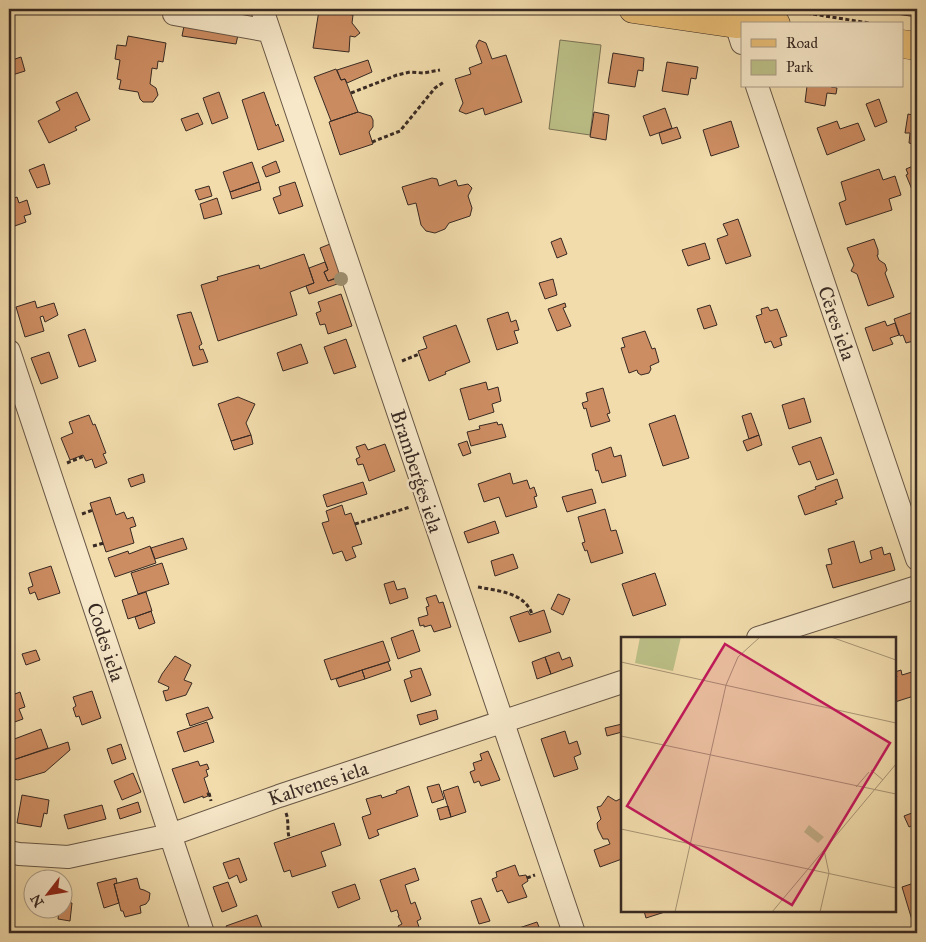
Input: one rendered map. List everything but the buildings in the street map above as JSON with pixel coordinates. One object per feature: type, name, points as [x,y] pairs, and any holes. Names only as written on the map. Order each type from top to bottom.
[{"type":"main road","points":[[633,9],[738,26]]},
{"type":"main road","points":[[757,22],[784,17]]},
{"type":"main road","points":[[904,44],[917,46]]},
{"type":"main road","points":[[904,60],[917,63]]},
{"type":"street","name":"Bramberģes iela","points":[[262,9],[574,933]]},
{"type":"street","points":[[165,11],[269,31]]},
{"type":"street","name":"Cēres iela","points":[[758,88],[917,559]]},
{"type":"street","name":"Codes iela","points":[[9,351],[203,933]]},
{"type":"street","points":[[761,637],[917,587]]},
{"type":"street","name":"Kalvenes iela","points":[[9,852],[68,857],[170,834],[621,682]]},
{"type":"path","points":[[784,17],[849,22]]},
{"type":"path","points":[[351,93],[397,74],[410,72],[424,73],[440,70]]},
{"type":"path","points":[[372,142],[400,131],[435,88],[444,82]]},
{"type":"path","points":[[355,524],[414,506],[415,510],[429,506]]},
{"type":"path","points":[[474,586],[520,598],[529,605],[532,614]]},
{"type":"green space","points":[[560,40],[601,45],[590,135],[549,129]]}]
